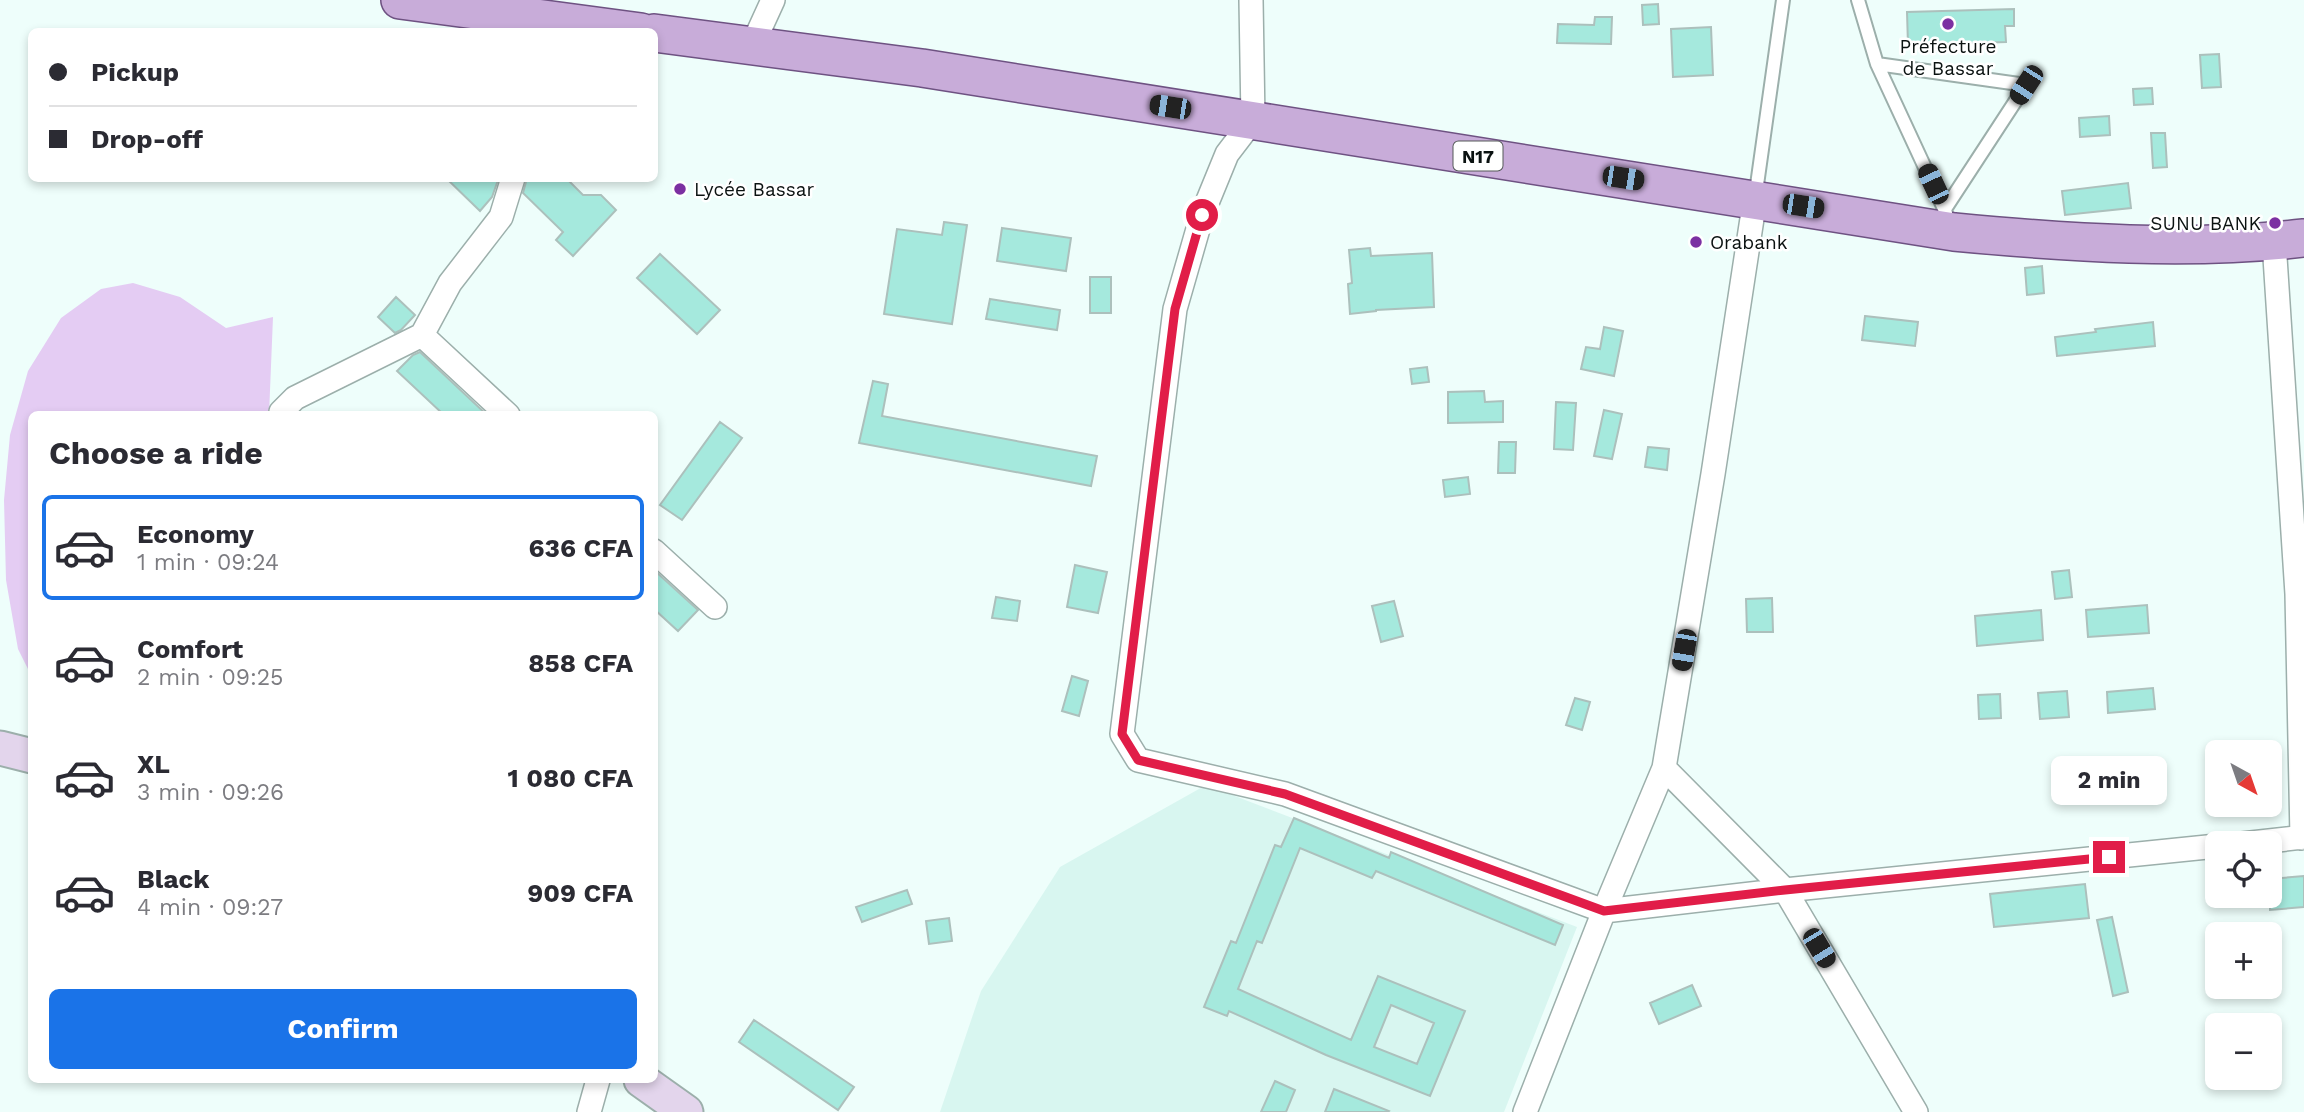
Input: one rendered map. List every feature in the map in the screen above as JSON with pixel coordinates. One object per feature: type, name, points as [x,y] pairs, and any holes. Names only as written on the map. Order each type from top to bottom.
[{"type":"main road","name":"N17","points":[[400,0],[612,28]]},
{"type":"main road","name":"N17","points":[[658,34],[922,68],[1755,199],[1949,220],[2073,243],[2189,245],[2289,240]]},
{"type":"street","points":[[752,46],[772,0]]},
{"type":"street","points":[[1251,0],[1253,120],[1227,154],[1202,215],[1175,309],[1122,734],[1138,760],[1285,794],[1604,911],[2205,847]]},
{"type":"street","points":[[282,411],[295,398],[422,335],[450,282],[500,217],[512,182]]},
{"type":"street","points":[[1525,1112],[1664,768],[1755,199]]},
{"type":"street","points":[[2282,839],[2303,837],[2301,594],[2289,240]]},
{"type":"street","points":[[422,335],[504,411]]},
{"type":"street","points":[[658,555],[715,607]]},
{"type":"street","points":[[0,748],[28,755]]},
{"type":"street","points":[[1664,768],[1785,890],[1916,1112]]},
{"type":"street","points":[[589,1112],[597,1083]]},
{"type":"street","points":[[645,1083],[686,1112]]},
{"type":"lane","points":[[1755,199],[1783,0]]},
{"type":"lane","points":[[1858,0],[1877,64],[1949,220]]},
{"type":"lane","points":[[1877,64],[2026,85],[1949,220]]},
{"type":"shaded area","points":[[133,283],[180,297],[226,328],[273,317],[269,411],[28,411],[28,669],[18,649],[6,580],[4,500],[10,435],[28,371],[61,318],[101,289]]},
{"type":"shaded area","points":[[1206,785],[1577,927],[1504,1112],[940,1112],[981,991],[1060,867]]},
{"type":"building","points":[[1658,4],[1659,24],[1643,25],[1642,5]]},
{"type":"building","points":[[2014,9],[2014,26],[2005,26],[2006,42],[1908,45],[1907,12]]},
{"type":"building","points":[[1595,17],[1612,17],[1611,44],[1557,43],[1558,24],[1594,25]]},
{"type":"building","points":[[1711,27],[1713,75],[1673,77],[1671,29]]},
{"type":"building","points":[[2219,54],[2221,87],[2202,88],[2200,55]]},
{"type":"building","points":[[2152,88],[2153,104],[2134,105],[2133,89]]},
{"type":"building","points":[[2109,116],[2110,135],[2080,137],[2079,118]]},
{"type":"building","points":[[2151,133],[2165,133],[2167,167],[2153,168]]},
{"type":"building","points":[[450,182],[497,182],[492,197],[480,211]]},
{"type":"building","points":[[526,182],[570,182],[583,195],[601,195],[616,210],[573,256],[556,240],[563,232],[523,193]]},
{"type":"building","points":[[2128,183],[2131,208],[2065,215],[2062,191]]},
{"type":"building","points":[[944,222],[967,225],[952,324],[884,314],[897,229],[942,235]]},
{"type":"building","points":[[1002,228],[1071,238],[1066,271],[997,261]]},
{"type":"building","points":[[1370,248],[1371,256],[1432,253],[1434,307],[1350,314],[1348,284],[1352,283],[1349,250]]},
{"type":"building","points":[[660,254],[720,310],[697,334],[637,278]]},
{"type":"building","points":[[2042,266],[2044,293],[2027,295],[2025,268]]},
{"type":"building","points":[[1090,277],[1111,277],[1111,313],[1090,313]]},
{"type":"building","points":[[396,297],[415,315],[395,333],[378,317]]},
{"type":"building","points":[[990,299],[1060,310],[1057,330],[986,319]]},
{"type":"building","points":[[1865,316],[1918,322],[1915,346],[1862,340]]},
{"type":"building","points":[[2153,322],[2155,346],[2057,356],[2055,337]]},
{"type":"building","points":[[1604,327],[1623,331],[1614,376],[1581,369],[1586,347],[1600,349]]},
{"type":"building","points":[[420,352],[483,411],[440,411],[397,371],[413,355]]},
{"type":"building","points":[[1427,367],[1429,382],[1412,384],[1410,369]]},
{"type":"building","points":[[873,381],[888,384],[882,416],[1097,456],[1091,486],[859,443]]},
{"type":"building","points":[[1484,391],[1485,402],[1503,401],[1503,422],[1448,423],[1448,392]]},
{"type":"building","points":[[1556,402],[1576,403],[1573,450],[1554,449]]},
{"type":"building","points":[[1604,410],[1622,414],[1612,459],[1594,456]]},
{"type":"building","points":[[720,422],[742,438],[682,520],[660,505]]},
{"type":"building","points":[[1499,442],[1516,442],[1515,473],[1498,473]]},
{"type":"building","points":[[1648,447],[1669,449],[1667,470],[1645,467]]},
{"type":"building","points":[[1468,477],[1470,494],[1445,497],[1443,480]]},
{"type":"building","points":[[1075,565],[1107,572],[1098,613],[1067,607]]},
{"type":"building","points":[[2069,570],[2072,597],[2055,599],[2052,572]]},
{"type":"building","points":[[658,574],[698,610],[678,631],[658,613]]},
{"type":"building","points":[[996,597],[1020,601],[1017,621],[992,618]]},
{"type":"building","points":[[1772,598],[1773,632],[1747,632],[1746,599]]},
{"type":"building","points":[[1394,601],[1403,636],[1381,642],[1372,606]]},
{"type":"building","points":[[2147,605],[2149,633],[2088,637],[2086,610]]},
{"type":"building","points":[[2041,610],[2043,640],[1977,646],[1975,616]]},
{"type":"building","points":[[1072,676],[1088,681],[1079,716],[1062,711]]},
{"type":"building","points":[[2153,688],[2155,709],[2108,713],[2107,692]]},
{"type":"building","points":[[2067,691],[2069,717],[2040,719],[2038,693]]},
{"type":"building","points":[[2000,694],[2001,718],[1979,719],[1978,695]]},
{"type":"building","points":[[1575,698],[1590,702],[1582,730],[1566,725]]},
{"type":"building","points":[[1294,818],[1389,858],[1391,852],[1563,925],[1555,945],[1376,871],[1372,878],[1300,848],[1262,943],[1257,941],[1238,989],[1351,1040],[1378,976],[1465,1011],[1430,1096],[1326,1055],[1229,1011],[1227,1016],[1204,1007],[1231,941],[1236,943],[1275,845],[1281,847]],"holes":[[[1391,1005],[1434,1023],[1417,1064],[1374,1047]]]},
{"type":"building","points":[[2304,876],[2304,907],[2270,910],[2282,908],[2282,878]]},
{"type":"building","points":[[2085,884],[2089,918],[1994,927],[1990,894]]},
{"type":"building","points":[[907,890],[912,904],[862,922],[856,907]]},
{"type":"building","points":[[2112,917],[2128,992],[2113,996],[2097,920]]},
{"type":"building","points":[[949,918],[952,941],[929,944],[926,921]]},
{"type":"building","points":[[1692,985],[1701,1006],[1659,1024],[1650,1003]]},
{"type":"building","points":[[754,1020],[854,1087],[838,1110],[739,1042]]},
{"type":"building","points":[[1275,1081],[1295,1090],[1286,1112],[1261,1112]]},
{"type":"building","points":[[1334,1089],[1389,1111],[1325,1112]]},
{"type":"place","name":"Préfecture de Bassar","points":[[1948,24]]},
{"type":"place","name":"Lycée Bassar","points":[[680,189]]},
{"type":"place","name":"SUNU BANK","points":[[2275,223]]},
{"type":"place","name":"Orabank","points":[[1696,242]]},
{"type":"route","points":[[1202,215],[1175,309],[1122,734],[1138,760],[1285,794],[1604,911],[2109,857]]}]
